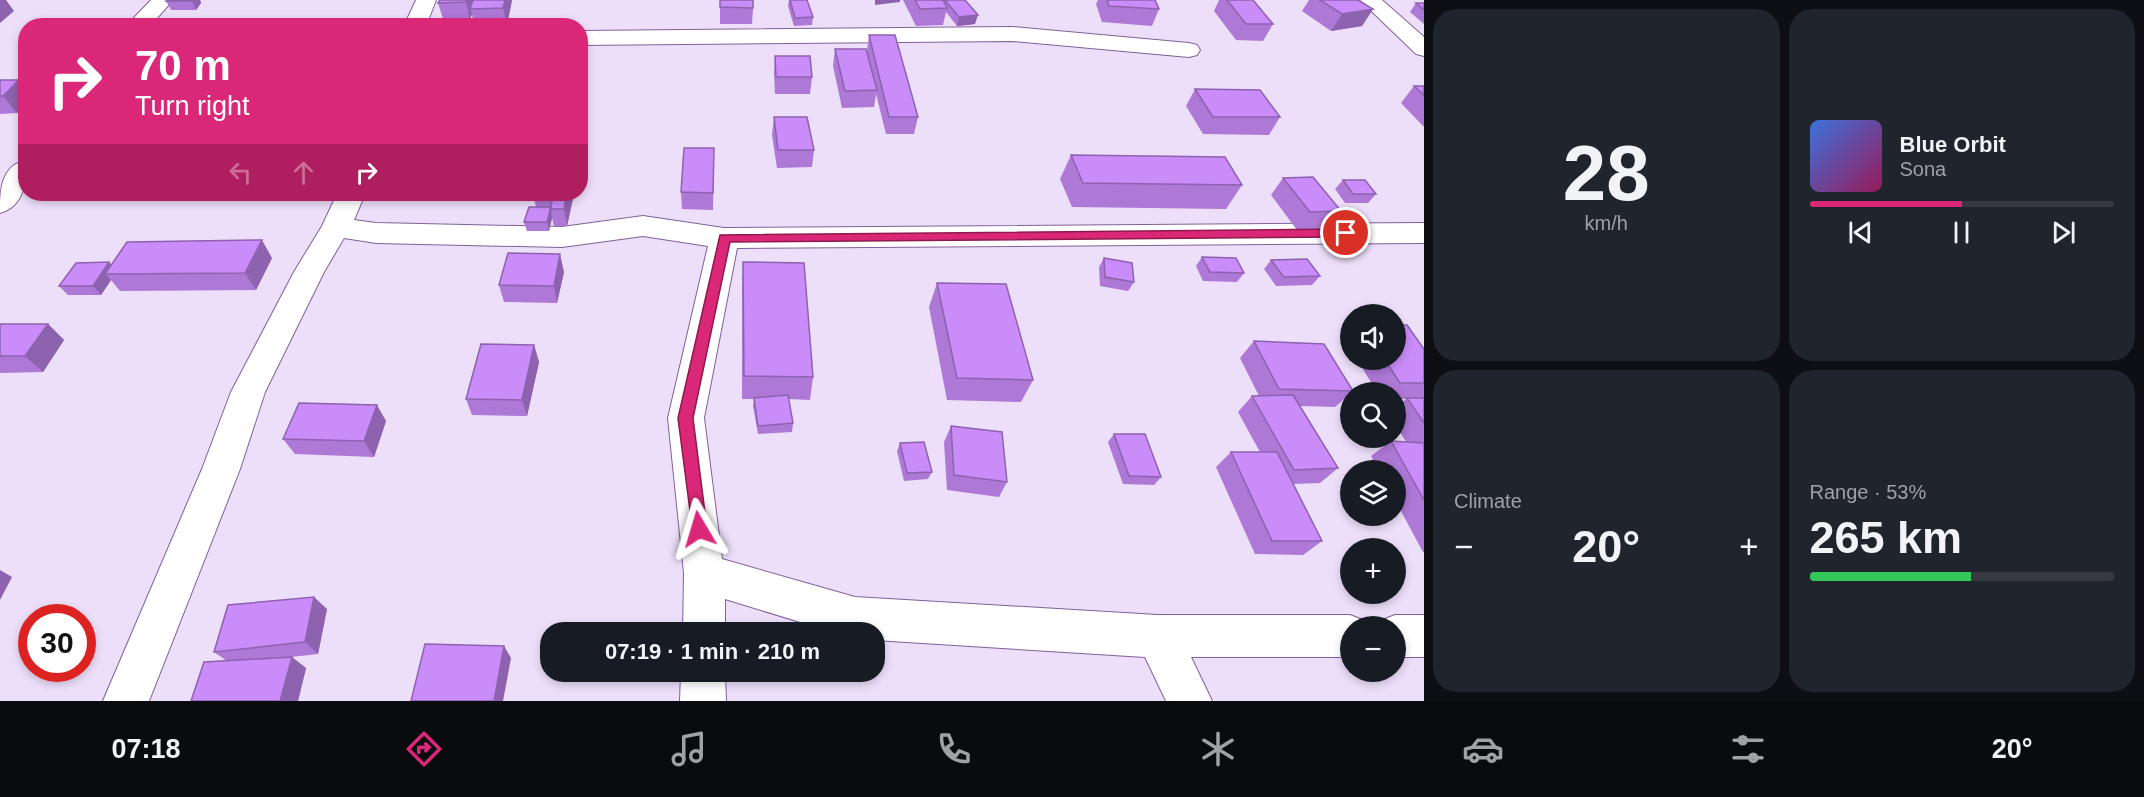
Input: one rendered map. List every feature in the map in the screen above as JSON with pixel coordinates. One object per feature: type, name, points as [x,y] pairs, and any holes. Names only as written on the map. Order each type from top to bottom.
[{"type":"street","points":[[145,18],[164,0]]},
{"type":"street","points":[[418,18],[426,0]]},
{"type":"street","points":[[1370,0],[1424,49]]},
{"type":"street","points":[[588,38],[1012,34],[1189,50]]},
{"type":"street","points":[[0,204],[18,179]]},
{"type":"street","points":[[126,701],[221,469],[248,392],[348,201]]},
{"type":"street","points":[[336,226],[376,233],[562,237],[643,226],[724,238],[1424,233]]},
{"type":"street","points":[[704,622],[704,573],[686,418],[724,238]]},
{"type":"street","points":[[704,573],[855,618],[1158,636],[1340,636]]},
{"type":"street","points":[[1158,636],[1189,701]]},
{"type":"street","points":[[1406,636],[1424,636]]},
{"type":"street","points":[[703,682],[703,701]]},
{"type":"building","points":[[167,0],[193,0],[166,1]]},
{"type":"building","points":[[440,0],[467,0],[466,2],[438,3]]},
{"type":"building","points":[[473,0],[505,0],[503,8],[470,9]]},
{"type":"building","points":[[720,0],[753,0],[753,8],[720,7]]},
{"type":"building","points":[[790,0],[807,0],[813,17],[795,18]]},
{"type":"building","points":[[915,0],[943,0],[947,8],[920,9]]},
{"type":"building","points":[[945,0],[965,0],[978,15],[959,17]]},
{"type":"building","points":[[1107,0],[1155,0],[1159,9],[1109,6]]},
{"type":"building","points":[[1227,0],[1253,0],[1273,24],[1246,24]]},
{"type":"building","points":[[1320,0],[1358,0],[1373,9],[1342,14]]},
{"type":"building","points":[[1416,3],[1424,3],[1424,10]]},
{"type":"building","points":[[869,35],[895,35],[918,117],[889,117]]},
{"type":"building","points":[[835,49],[866,49],[877,90],[845,91]]},
{"type":"building","points":[[775,56],[810,56],[812,77],[776,77]]},
{"type":"building","points":[[0,80],[18,80],[3,96],[0,96]]},
{"type":"building","points":[[1414,86],[1424,86],[1424,95]]},
{"type":"building","points":[[1195,89],[1260,90],[1280,117],[1213,117]]},
{"type":"building","points":[[774,117],[807,117],[814,150],[778,150]]},
{"type":"building","points":[[684,148],[714,148],[713,193],[681,192]]},
{"type":"building","points":[[1071,155],[1225,157],[1242,185],[1083,183]]},
{"type":"building","points":[[1313,177],[1341,211],[1310,212],[1283,178]]},
{"type":"building","points":[[1343,180],[1365,180],[1376,194],[1353,194]]},
{"type":"building","points":[[552,201],[566,201],[564,209],[550,209]]},
{"type":"building","points":[[529,207],[551,207],[547,222],[524,222]]},
{"type":"building","points":[[262,240],[245,273],[105,274],[127,242]]},
{"type":"building","points":[[508,253],[560,254],[554,286],[499,285]]},
{"type":"building","points":[[1202,257],[1236,258],[1244,273],[1210,272]]},
{"type":"building","points":[[1104,258],[1132,263],[1134,282],[1105,277]]},
{"type":"building","points":[[1307,259],[1320,276],[1284,277],[1271,260]]},
{"type":"building","points":[[109,262],[93,286],[59,286],[76,263]]},
{"type":"building","points":[[743,262],[804,263],[813,377],[744,376]]},
{"type":"building","points":[[937,283],[1006,284],[1033,380],[957,378]]},
{"type":"building","points":[[0,324],[48,324],[25,356],[0,356]]},
{"type":"building","points":[[1407,325],[1424,349],[1424,383],[1399,382],[1392,370],[1406,370]]},
{"type":"building","points":[[1254,341],[1324,344],[1347,382],[1340,382],[1340,391],[1279,389]]},
{"type":"building","points":[[481,344],[534,345],[522,400],[466,399]]},
{"type":"building","points":[[788,395],[793,423],[758,426],[754,398]]},
{"type":"building","points":[[1293,395],[1338,468],[1294,470],[1252,396]]},
{"type":"building","points":[[1407,398],[1424,398],[1424,423]]},
{"type":"building","points":[[299,403],[377,405],[364,441],[283,439]]},
{"type":"building","points":[[951,426],[1002,432],[1007,482],[954,475]]},
{"type":"building","points":[[1114,434],[1145,434],[1161,477],[1129,476]]},
{"type":"building","points":[[924,442],[932,472],[907,473],[900,443]]},
{"type":"building","points":[[1406,442],[1424,443],[1424,500],[1406,468],[1406,460],[1402,460],[1395,448],[1406,448]]},
{"type":"building","points":[[1231,452],[1277,452],[1322,541],[1272,541]]},
{"type":"building","points":[[314,597],[305,642],[214,652],[228,605]]},
{"type":"building","points":[[425,644],[504,646],[494,701],[411,701]]},
{"type":"building","points":[[292,657],[280,701],[191,701],[204,662]]},
{"type":"route","points":[[699,529],[686,418],[724,238],[1346,233]]}]
